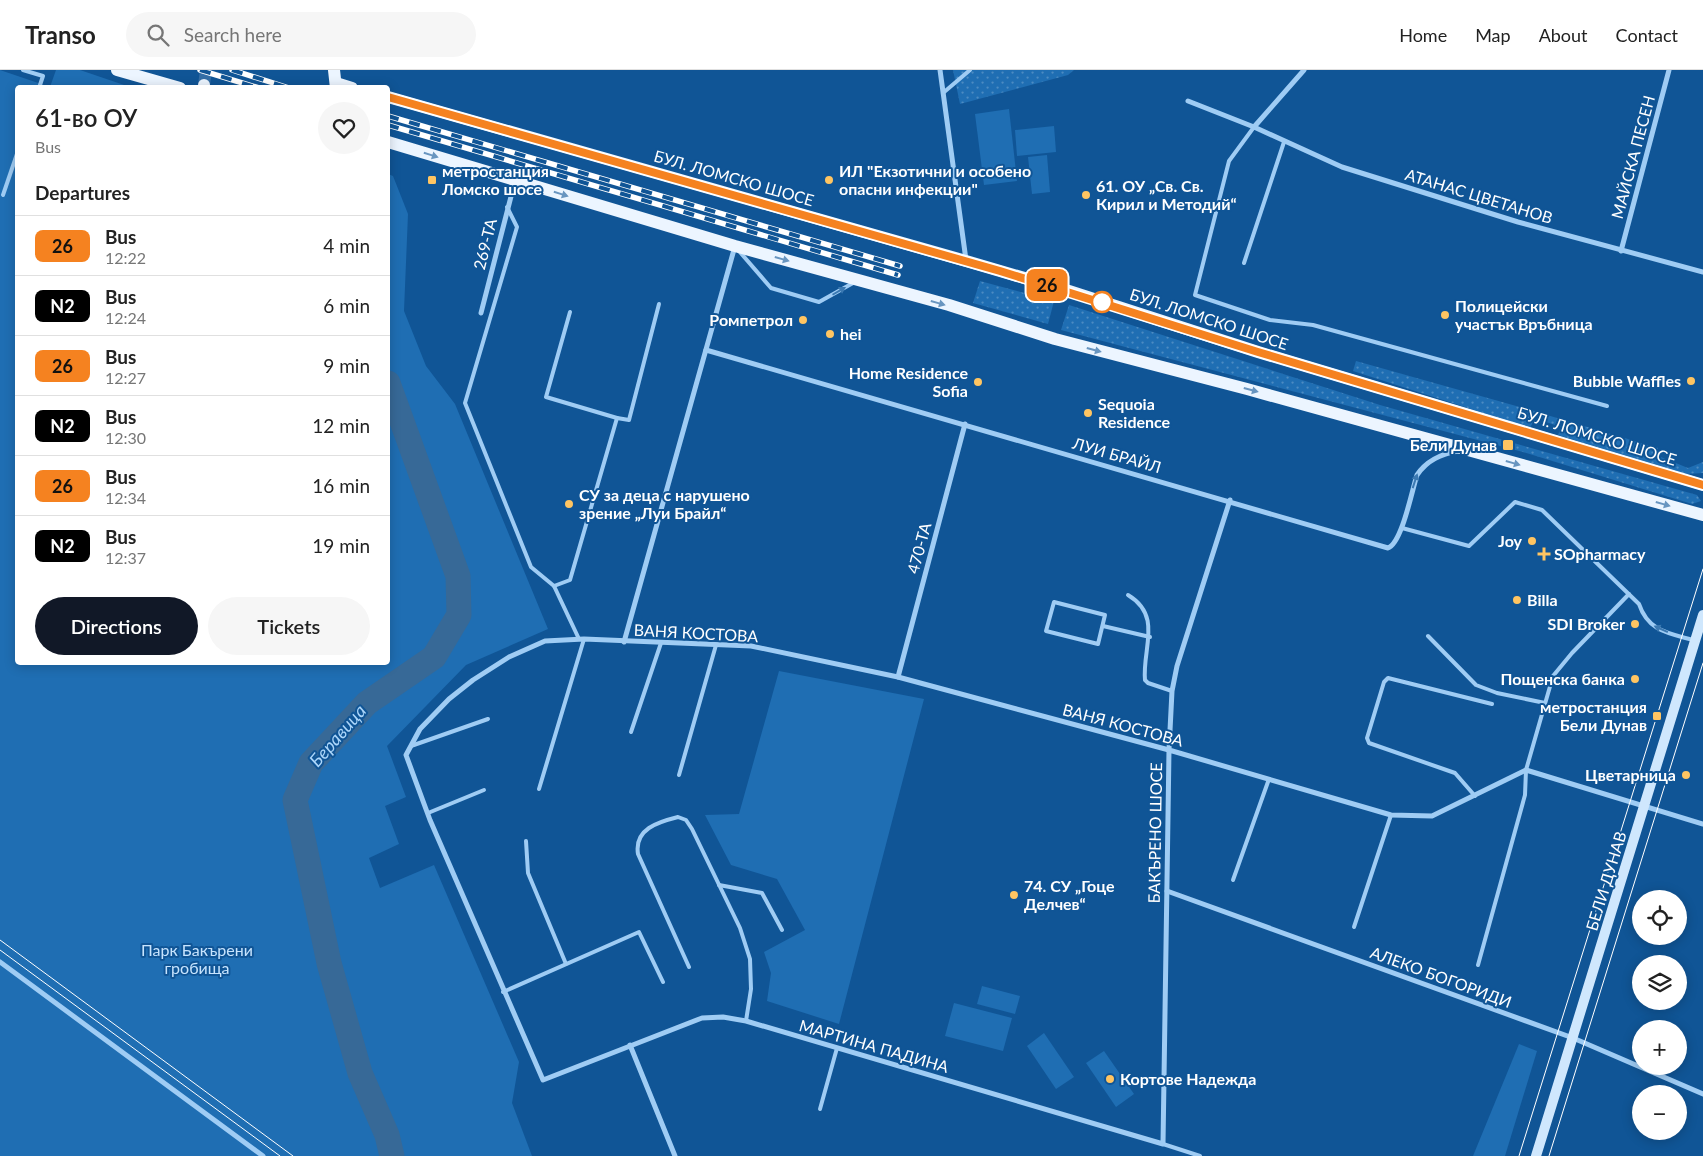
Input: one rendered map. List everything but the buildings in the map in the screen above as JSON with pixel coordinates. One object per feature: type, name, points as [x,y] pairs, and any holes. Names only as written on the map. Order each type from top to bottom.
[{"type":"main road","points":[[117,70],[170,85]]},
{"type":"main road","points":[[334,70],[336,85]]},
{"type":"main road","name":"БУЛ. ЛОМСКО ШОСЕ","points":[[390,98],[1069,291],[1258,352],[1703,485]]},
{"type":"main road","points":[[390,143],[735,246],[948,306],[1054,339],[1152,366],[1247,388],[1703,515]]},
{"type":"street","points":[[940,70],[966,261]]},
{"type":"street","points":[[1254,127],[1304,70]]},
{"type":"street","name":"МАЙСКА ПЕСЕН","points":[[1621,251],[1669,70]]},
{"type":"street","name":"АТАНАС ЦВЕТАНОВ","points":[[1188,101],[1254,127],[1342,167],[1518,222],[1703,272]]},
{"type":"street","name":"269-ТА","points":[[481,313],[515,180]]},
{"type":"street","points":[[624,642],[735,246]]},
{"type":"street","name":"ЛУИ БРАЙЛ","points":[[706,350],[1230,500],[1388,548],[1394,544],[1402,528],[1417,475],[1421,469],[1432,459],[1466,450]]},
{"type":"street","name":"470-ТА","points":[[898,677],[965,424]]},
{"type":"street","name":"БАКЪРЕНО ШОСЕ","points":[[1163,1144],[1169,750],[1172,691],[1178,666],[1230,500]]},
{"type":"street","name":"БЕЛИ ДУНАВ","points":[[1536,1156],[1703,615]]},
{"type":"street","name":"ВАНЯ КОСТОВА","points":[[409,747],[420,729],[449,699],[494,666],[545,641],[582,639],[751,646],[898,677],[1169,750],[1391,815],[1432,816],[1526,770]]},
{"type":"street","points":[[409,747],[406,755],[428,813],[504,992]]},
{"type":"street","points":[[1526,770],[1703,824]]},
{"type":"street","name":"АЛЕКО БОГОРИДИ","points":[[1167,890],[1573,1038],[1703,1094]]},
{"type":"street","points":[[0,962],[263,1156]]},
{"type":"street","name":"МАРТИНА ПАДИНА","points":[[504,992],[543,1080],[702,1018],[723,1017],[746,1021],[1163,1144]]},
{"type":"street","points":[[630,1045],[675,1156]]},
{"type":"lane","points":[[23,70],[43,76],[40,85]]},
{"type":"lane","points":[[943,94],[970,70]]},
{"type":"lane","points":[[1254,127],[1229,161],[1195,295],[1270,320],[1313,325],[1607,406]]},
{"type":"lane","points":[[1244,263],[1284,142]]},
{"type":"lane","points":[[3,195],[15,160]]},
{"type":"lane","points":[[507,207],[517,227],[465,403],[531,567],[554,586],[582,639],[539,790]]},
{"type":"lane","points":[[735,246],[770,288],[811,300],[819,302],[858,280]]},
{"type":"lane","points":[[570,312],[546,398],[629,420],[659,304]]},
{"type":"lane","points":[[554,586],[570,580],[617,418]]},
{"type":"lane","points":[[1402,528],[1469,546],[1514,502],[1542,510],[1639,604],[1643,616],[1657,629],[1695,641]]},
{"type":"lane","points":[[1478,965],[1525,795],[1526,770],[1553,676],[1572,653],[1629,594]]},
{"type":"lane","points":[[1128,595],[1137,601],[1145,612],[1150,637],[1146,680],[1148,683],[1172,691]]},
{"type":"lane","points":[[1054,602],[1104,614],[1103,626],[1099,642],[1096,645],[1046,631],[1054,602]]},
{"type":"lane","points":[[1103,626],[1150,637]]},
{"type":"lane","points":[[1428,636],[1476,685],[1497,693],[1545,704]]},
{"type":"lane","points":[[631,732],[661,643]]},
{"type":"lane","points":[[679,775],[716,645]]},
{"type":"lane","points":[[1476,796],[1455,773],[1369,744],[1367,738],[1384,682],[1388,678],[1492,704]]},
{"type":"lane","points":[[409,747],[488,719]]},
{"type":"lane","points":[[1233,880],[1269,779]]},
{"type":"lane","points":[[428,813],[484,790]]},
{"type":"lane","points":[[1354,927],[1391,815]]},
{"type":"lane","points":[[689,967],[638,854],[636,845],[638,836],[646,830],[678,817],[686,820],[740,928],[750,958],[751,989],[746,1021]]},
{"type":"lane","points":[[526,841],[528,873],[566,964]]},
{"type":"lane","points":[[719,885],[762,894],[782,930]]},
{"type":"lane","points":[[504,992],[639,932],[663,982]]},
{"type":"lane","points":[[820,1109],[837,1048]]},
{"type":"lane","name":"МАРТИНА ПАДИНА","points":[[1163,1144],[1200,1156]]},
{"type":"green space","name":"Парк Бакърени гробища","points":[[0,70],[44,85],[15,85],[15,665],[390,665],[390,175],[393,176],[408,214],[404,311],[426,366],[455,404],[548,629],[466,665],[387,746],[406,797],[385,806],[399,844],[369,858],[380,888],[434,865],[519,1062],[512,1103],[532,1156],[0,1156]]},
{"type":"green space","name":"Парк Бакърени гробища","points":[[56,70],[80,70],[124,85],[51,85]]},
{"type":"green space","points":[[953,70],[1074,70],[1068,75],[960,104]]},
{"type":"green space","points":[[1009,109],[1017,181],[984,185],[975,114]]},
{"type":"green space","points":[[1054,126],[1056,152],[1017,156],[1015,130]]},
{"type":"green space","points":[[1047,155],[1050,192],[1032,194],[1028,157]]},
{"type":"green space","points":[[980,281],[1054,301],[1048,324],[973,303]]},
{"type":"green space","points":[[1069,305],[1380,405],[1697,495],[1701,501],[1692,504],[1523,452],[1061,330]]},
{"type":"green space","points":[[1356,361],[1538,412],[1530,428],[1353,371]]},
{"type":"green space","points":[[1547,415],[1658,448],[1656,455],[1688,468],[1703,462],[1703,473],[1686,474],[1558,435],[1561,427],[1546,422]]},
{"type":"green space","points":[[779,671],[924,699],[839,1024],[767,1001],[771,973],[764,952],[805,930],[777,879],[731,865],[705,815],[739,814]]},
{"type":"green space","points":[[982,986],[1020,996],[1015,1014],[977,1004]]},
{"type":"green space","points":[[954,1003],[1012,1018],[1003,1051],[945,1036]]},
{"type":"green space","name":"Кортове Надежда","points":[[1044,1033],[1074,1077],[1056,1089],[1027,1046]]},
{"type":"green space","points":[[1519,1044],[1537,1051],[1505,1156],[1473,1156]]},
{"type":"green space","name":"Кортове Надежда","points":[[1104,1051],[1134,1094],[1116,1107],[1086,1063]]},
{"type":"waterway","name":"Беравица","points":[[390,389],[458,576],[459,615],[434,657],[367,703],[311,763],[295,800],[329,963],[360,1073],[387,1135],[392,1156]]},
{"type":"tunnel","points":[[204,85],[206,70]]},
{"type":"tram line","points":[[1519,1156],[1703,569]]},
{"type":"tram line","points":[[1549,1156],[1703,663]]},
{"type":"tram line","points":[[0,940],[293,1156]]},
{"type":"tram line","points":[[0,950],[280,1156]]},
{"type":"railway","points":[[200,70],[249,85]]},
{"type":"railway","points":[[232,70],[280,85]]},
{"type":"railway","points":[[390,117],[900,266]]},
{"type":"railway","points":[[390,126],[898,275]]},
{"type":"bus line","name":"26","points":[[390,98],[1069,291],[1258,352],[1703,485]]},
{"type":"place","name":"метростанция Ломско шосе","points":[[432,180]]},
{"type":"place","name":"ИЛ \"Екзотични и особено опасни инфекции\"","points":[[829,180]]},
{"type":"place","name":"61. ОУ „Св. Св. Кирил и Методий“","points":[[1086,195]]},
{"type":"place","name":"Полицейски участък Връбница","points":[[1445,315]]},
{"type":"place","name":"Ромпетрол","points":[[803,320]]},
{"type":"place","name":"hei","points":[[830,334]]},
{"type":"place","name":"Bubble Waffles","points":[[1691,381]]},
{"type":"place","name":"Home Residence Sofia","points":[[978,382]]},
{"type":"place","name":"Sequoia Residence","points":[[1088,413]]},
{"type":"place","name":"Бели Дунав","points":[[1508,445]]},
{"type":"place","name":"СУ за деца с нарушено зрение „Луи Брайл“","points":[[569,504]]},
{"type":"place","name":"Joy","points":[[1532,541]]},
{"type":"place","name":"SOpharmacy","points":[[1544,554]]},
{"type":"place","name":"Billa","points":[[1517,600]]},
{"type":"place","name":"SDI Broker","points":[[1635,624]]},
{"type":"place","name":"Пощенска банка","points":[[1635,679]]},
{"type":"place","name":"метростанция Бели Дунав","points":[[1657,716]]},
{"type":"place","name":"Цветарница","points":[[1686,775]]},
{"type":"place","name":"74. СУ „Гоце Делчев“","points":[[1014,895]]},
{"type":"place","name":"Кортове Надежда","points":[[1110,1079]]}]
